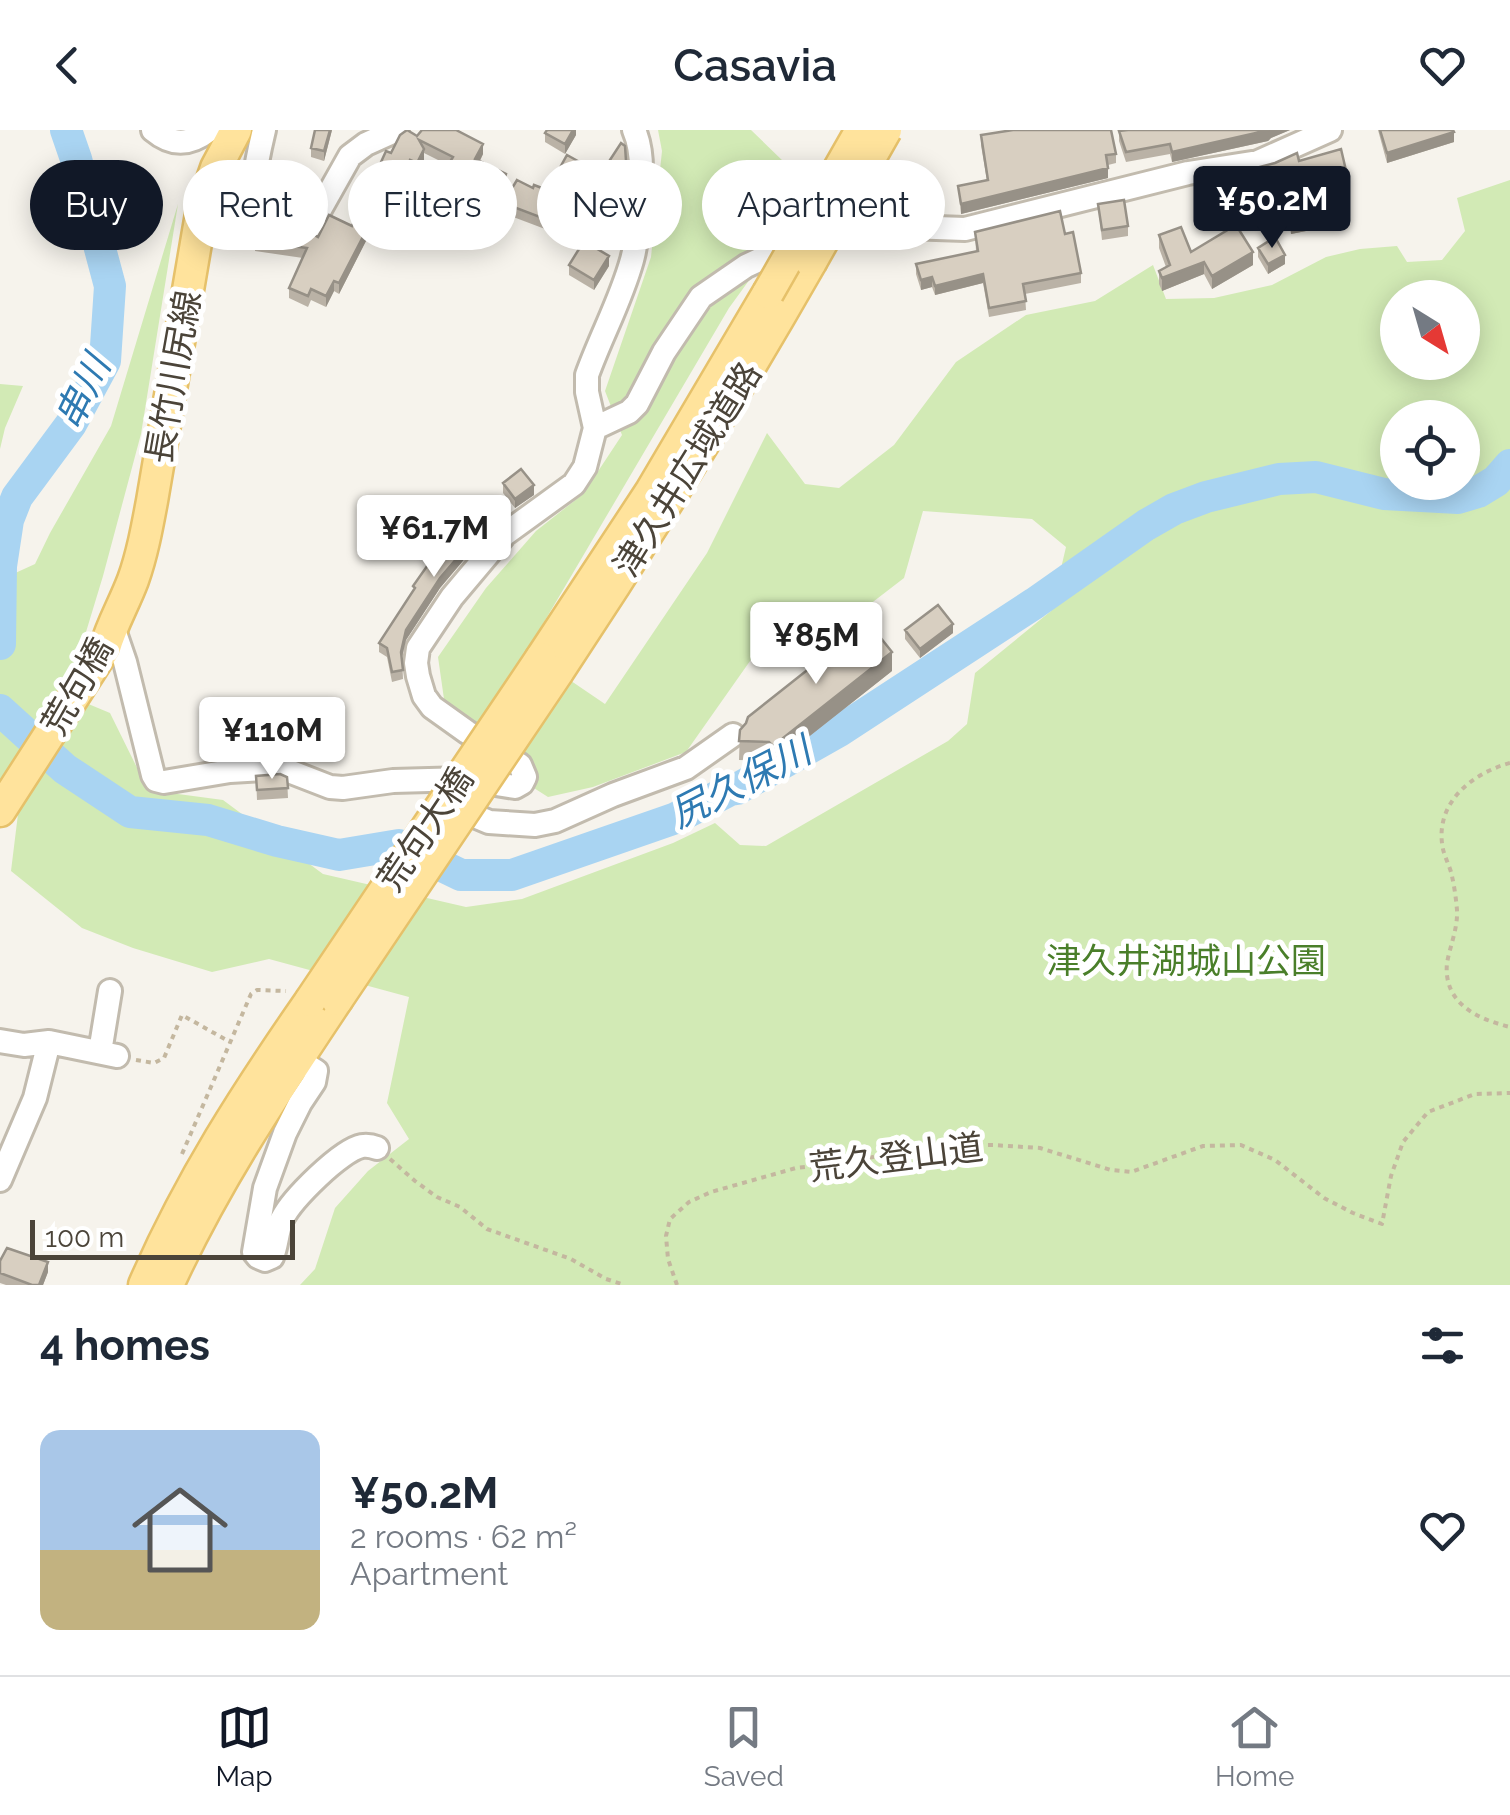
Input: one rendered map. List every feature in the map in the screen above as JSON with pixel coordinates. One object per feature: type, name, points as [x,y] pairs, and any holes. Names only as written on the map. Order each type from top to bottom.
[{"type":"main road","name":"長竹川尻線","points":[[103,638],[132,582],[145,536],[202,208],[216,168],[236,130]]},
{"type":"main road","name":"津久井広域道路","points":[[550,665],[861,130]]},
{"type":"main road","name":"津久井広域道路","points":[[550,665],[678,486],[886,130]]},
{"type":"main road","name":"荒句橋","points":[[0,784],[103,638]]},
{"type":"main road","name":"荒句橋","points":[[0,811],[103,638]]},
{"type":"main road","name":"荒句大橋","points":[[314,997],[550,665]]},
{"type":"main road","points":[[168,1285],[220,1181],[298,1060],[314,997]]},
{"type":"main road","points":[[144,1285],[210,1152],[314,997]]},
{"type":"street","points":[[153,130],[175,142],[191,143],[209,130]]},
{"type":"street","points":[[264,130],[255,170],[254,205],[264,222],[288,224],[318,213],[350,156],[397,130]]},
{"type":"street","points":[[103,638],[125,662],[156,780],[281,768],[330,787],[433,779],[519,786],[525,772],[520,765],[467,732],[424,696],[416,663],[418,648],[452,597],[505,534],[574,484],[586,467],[595,428],[587,375],[628,274],[638,220],[640,158],[634,130]]},
{"type":"street","points":[[595,428],[637,404],[664,352],[700,298],[746,266],[812,235],[879,226],[966,229],[1188,173],[1258,162],[1330,130]]},
{"type":"street","points":[[433,779],[455,804],[470,814],[489,822],[535,825],[686,768],[734,735]]},
{"type":"street","points":[[0,1041],[24,1045],[49,1042],[117,1056],[110,992]]},
{"type":"street","points":[[0,1180],[35,1098],[49,1042]]},
{"type":"street","points":[[298,1060],[316,1070],[314,1082],[284,1133],[266,1188],[255,1241],[258,1258],[272,1257],[281,1222],[311,1183],[349,1151],[361,1146],[378,1148]]},
{"type":"path","points":[[1510,764],[1494,768],[1458,791],[1441,830],[1457,915],[1447,966],[1449,987],[1462,1007],[1488,1022],[1510,1027]]},
{"type":"path","points":[[179,1160],[251,994],[257,990],[314,997]]},
{"type":"path","points":[[117,1056],[154,1062],[164,1058],[182,1016],[230,1042]]},
{"type":"path","name":"荒久登山道","points":[[677,1285],[666,1236],[670,1219],[690,1202],[711,1192],[796,1168],[944,1145],[1040,1148],[1111,1170],[1131,1172],[1203,1146],[1241,1145],[1275,1160],[1324,1198],[1382,1224],[1391,1176],[1403,1142],[1428,1112],[1475,1094],[1510,1094]]},
{"type":"path","points":[[378,1148],[415,1181],[487,1229],[570,1258],[625,1285]]},
{"type":"green space","name":"津久井湖城山公園","points":[[658,130],[751,130],[782,160],[702,160],[702,250],[771,250],[729,308],[527,651],[605,704],[707,553],[767,433],[805,484],[839,488],[894,445],[956,362],[1026,315],[1095,301],[1153,265],[1166,299],[1214,298],[1272,285],[1326,257],[1360,249],[1397,246],[1407,262],[1442,260],[1465,231],[1457,198],[1510,180],[1510,1285],[300,1285],[315,1269],[335,1208],[368,1171],[409,1139],[387,1103],[409,997],[269,959],[212,972],[133,948],[82,928],[11,871],[18,814],[86,703],[110,713],[148,790],[223,800],[323,874],[466,907],[522,899],[673,843],[715,823],[740,845],[766,846],[948,741],[967,724],[975,673],[1051,611],[1066,547],[1032,519],[923,511],[904,578],[804,655],[762,644],[686,752],[593,787],[548,797],[465,744],[444,699],[438,657],[486,588],[536,531],[583,494],[622,435],[605,391],[652,250],[682,250],[682,160],[661,160]]},
{"type":"green space","points":[[178,204],[141,434],[103,576],[69,688],[0,804],[0,580],[35,564],[111,426]]},
{"type":"green space","points":[[0,384],[23,386],[0,449]]},
{"type":"building","points":[[315,130],[330,130],[324,151],[311,148]]},
{"type":"building","points":[[407,130],[417,136],[422,130],[456,130],[483,144],[477,160],[451,160],[453,157],[419,140],[424,149],[418,160],[382,160],[386,151],[391,153]]},
{"type":"building","points":[[573,130],[565,144],[545,133]]},
{"type":"building","points":[[1013,130],[1111,130],[1116,154],[1106,155],[1108,168],[961,204],[958,186],[988,180],[981,135]]},
{"type":"building","points":[[1269,130],[1172,152],[1170,144],[1126,152],[1119,131]]},
{"type":"building","points":[[1380,130],[1453,130],[1454,132],[1387,153]]},
{"type":"building","points":[[621,143],[625,146],[626,160],[610,160]]},
{"type":"building","points":[[1341,149],[1348,179],[1310,189],[1316,219],[1291,224],[1279,179],[1241,189],[1237,173],[1297,153],[1299,161]]},
{"type":"building","points":[[517,180],[537,186],[537,216],[517,208]]},
{"type":"building","points":[[1124,200],[1128,226],[1102,230],[1098,204]]},
{"type":"building","points":[[1060,211],[1065,234],[1073,232],[1081,273],[1023,284],[1026,301],[989,308],[983,274],[935,286],[932,277],[921,280],[916,264],[978,251],[975,232]]},
{"type":"building","points":[[329,215],[348,224],[348,250],[356,250],[339,283],[334,281],[326,296],[311,289],[308,296],[289,288],[306,250],[328,250]]},
{"type":"building","points":[[1236,225],[1253,252],[1212,276],[1204,262],[1162,278],[1159,271],[1170,265],[1159,235],[1181,227],[1191,252]]},
{"type":"building","points":[[1275,237],[1285,255],[1268,264],[1258,248]]},
{"type":"building","points":[[578,250],[599,250],[609,256],[594,280],[569,265]]},
{"type":"building","points":[[521,469],[534,485],[515,499],[503,483]]},
{"type":"building","points":[[503,498],[508,504],[440,578],[406,630],[401,652],[403,670],[392,672],[387,648],[379,643],[413,586],[460,526],[483,507],[486,510]]},
{"type":"building","points":[[938,605],[953,624],[920,649],[905,630]]},
{"type":"building","points":[[868,622],[892,652],[773,746],[769,742],[739,741],[748,717]]},
{"type":"building","points":[[268,709],[269,716],[308,712],[310,733],[231,740],[229,712]]},
{"type":"building","points":[[256,776],[287,777],[288,788],[257,790]]},
{"type":"building","points":[[7,1248],[48,1262],[39,1285],[0,1273],[0,1261]]},
{"type":"waterway","name":"串川","points":[[0,644],[1,566],[8,520],[17,497],[71,424],[105,361],[110,286],[66,130]]},
{"type":"waterway","name":"尻久保川","points":[[0,710],[65,769],[130,812],[208,820],[339,855],[399,845],[461,875],[512,875],[676,818],[737,789],[839,731],[1174,509],[1279,479],[1316,477],[1384,494],[1458,498],[1496,481],[1510,465]]}]
